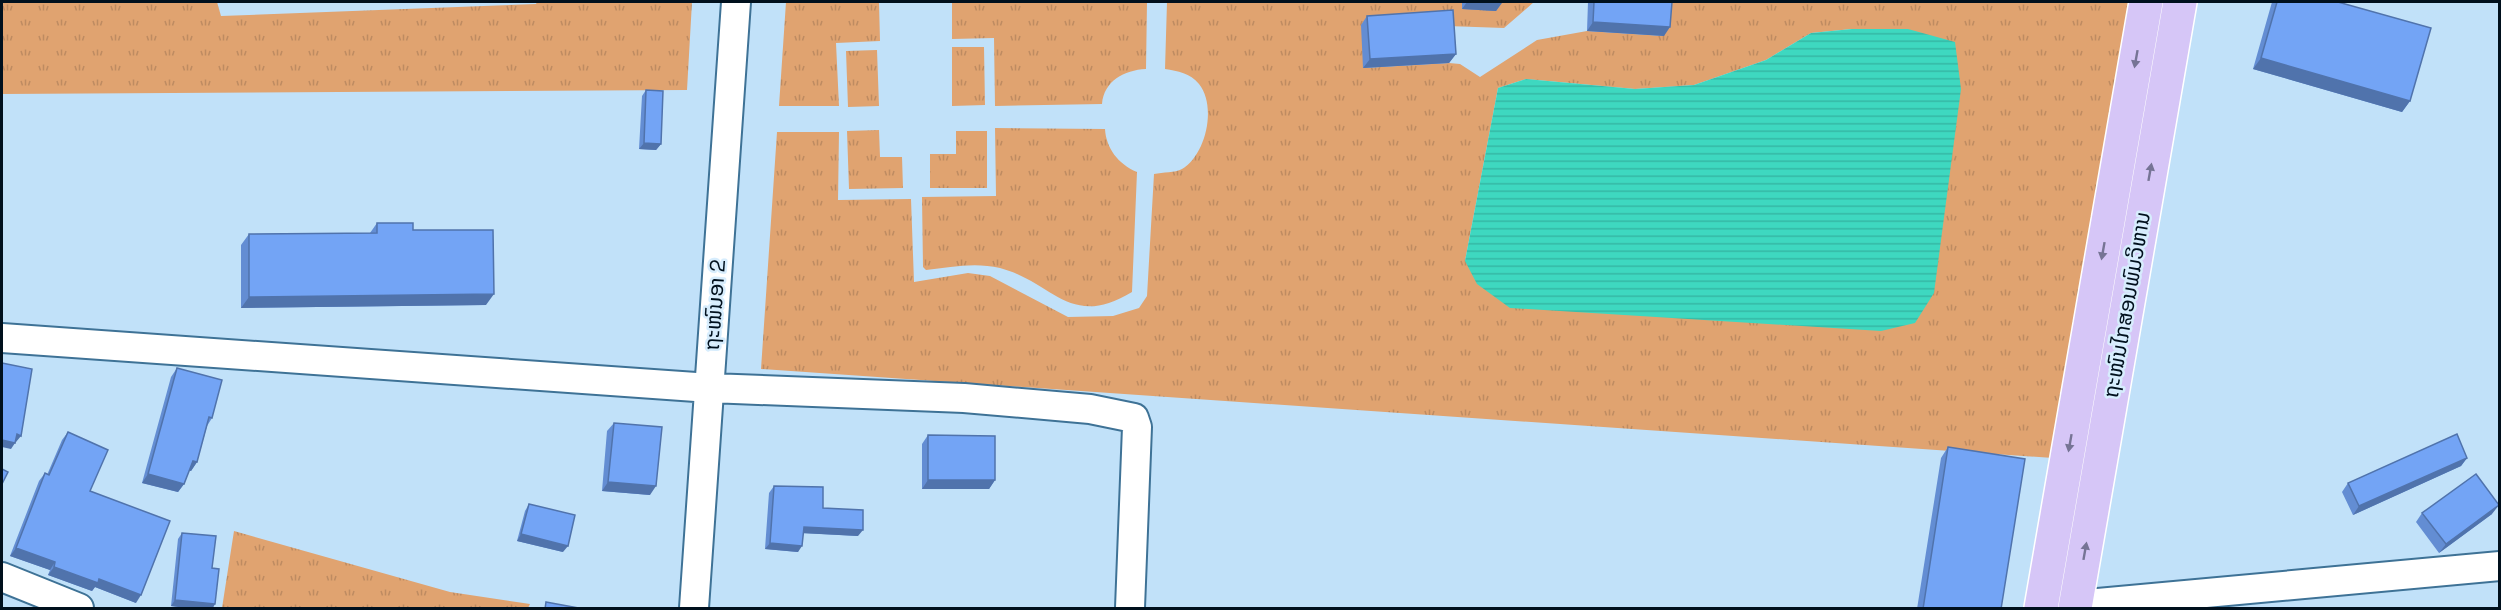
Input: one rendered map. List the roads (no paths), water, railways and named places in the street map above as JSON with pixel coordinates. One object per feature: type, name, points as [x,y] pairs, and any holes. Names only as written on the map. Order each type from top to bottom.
[{"type":"highway","name":"ຖະໜົນໄກສອນພົມວິຫານ","points":[[2041,609],[2146,2]]},
{"type":"highway","name":"ຖະໜົນໄກສອນພົມວິຫານ","points":[[2075,607],[2180,2]]},
{"type":"street","name":"ຖະໜົນອາ 2","points":[[694,609],[736,2]]},
{"type":"street","points":[[2,338],[710,388],[964,398],[1090,409],[1134,418],[1137,427],[1137,448],[1130,609]]},
{"type":"street","points":[[2075,607],[2499,566]]},
{"type":"street","points":[[2,577],[79,609]]}]
